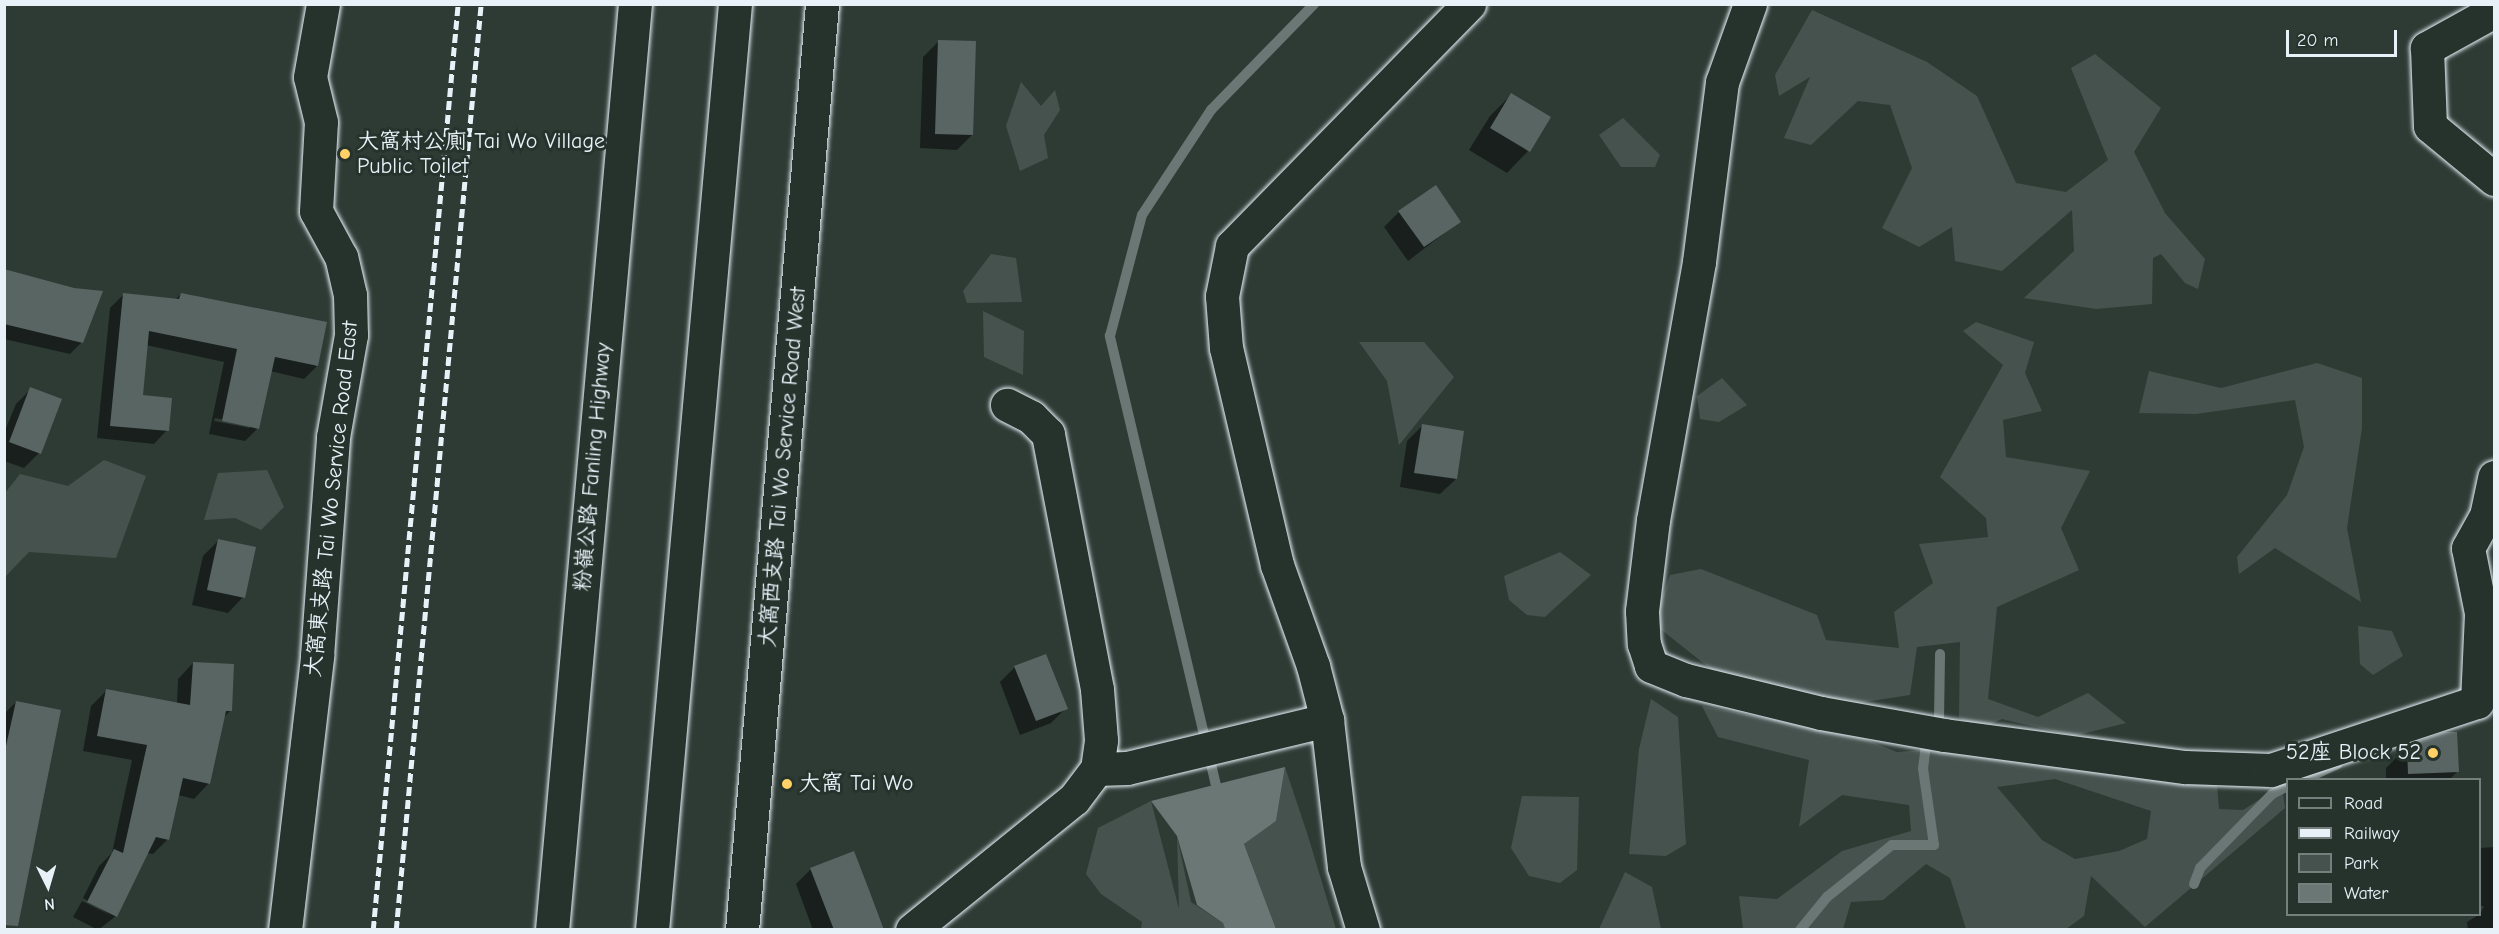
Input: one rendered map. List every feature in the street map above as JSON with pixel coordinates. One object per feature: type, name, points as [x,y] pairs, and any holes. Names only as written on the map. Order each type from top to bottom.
[{"type":"main road","name":"大窩東支路 Tai Wo Service Road East","points":[[285,930],[309,589],[351,334],[350,295],[341,256],[316,211],[321,122],[310,77],[323,4]]},
{"type":"main road","name":"粉嶺公路 Fanling Highway","points":[[552,930],[635,4]]},
{"type":"main road","points":[[652,930],[735,4]]},
{"type":"main road","name":"大窩西支路 Tai Wo Service Road West","points":[[742,930],[822,4]]},
{"type":"main road","points":[[1363,930],[1344,867],[1327,720],[1313,666],[1277,565],[1226,348],[1222,296],[1232,246],[1469,4]]},
{"type":"main road","points":[[1750,4],[1722,81],[1699,262],[1653,520],[1642,612],[1644,644],[1651,666],[1686,680],[1821,714],[1922,731],[2185,767],[2271,770],[2477,702],[2481,613],[2468,548],[2486,516],[2494,477]]},
{"type":"main road","points":[[2494,11],[2427,48],[2430,126],[2494,179]]},
{"type":"main road","points":[[1007,405],[1031,417],[1048,434],[1097,689],[1101,740],[1112,769]]},
{"type":"main road","points":[[912,930],[1112,769],[1327,720]]},
{"type":"green space","points":[[1812,10],[1927,62],[1977,96],[2016,183],[2066,192],[2108,160],[2071,68],[2095,54],[2161,108],[2134,152],[2165,213],[2205,259],[2198,289],[2185,283],[2161,254],[2153,258],[2152,304],[2096,309],[2024,298],[2074,251],[2072,210],[2002,271],[1955,261],[1952,227],[1919,247],[1882,228],[1912,168],[1890,105],[1858,101],[1811,145],[1784,138],[1810,77],[1779,96],[1775,75]]},
{"type":"green space","points":[[1021,82],[1041,106],[1055,90],[1060,110],[1044,135],[1048,158],[1020,171],[1006,126]]},
{"type":"green space","points":[[1623,118],[1660,155],[1655,167],[1621,167],[1599,135]]},
{"type":"green space","points":[[991,254],[1016,258],[1022,302],[967,303],[963,291]]},
{"type":"green space","points":[[983,311],[1024,331],[1023,375],[984,357]]},
{"type":"green space","points":[[1976,322],[2034,342],[2025,373],[2042,411],[2003,420],[2006,457],[2090,471],[2061,528],[2079,570],[1997,607],[1988,699],[2038,717],[2088,693],[2126,723],[2074,736],[2002,719],[1980,729],[1959,718],[1960,642],[1917,647],[1910,695],[1845,705],[1727,682],[1653,623],[1670,575],[1701,569],[1817,615],[1826,640],[1899,648],[1894,612],[1933,583],[1919,544],[1988,537],[1986,518],[1940,477],[2003,365],[1963,331]]},
{"type":"green space","points":[[1359,342],[1424,342],[1454,377],[1399,445],[1387,381]]},
{"type":"green space","points":[[2317,363],[2362,378],[2362,428],[2347,528],[2361,602],[2275,548],[2239,574],[2237,557],[2287,495],[2304,447],[2295,400],[2196,414],[2139,413],[2149,371],[2221,388]]},
{"type":"green space","points":[[1722,378],[1747,405],[1719,422],[1700,419],[1697,396]]},
{"type":"green space","points":[[104,460],[146,476],[116,558],[29,552],[5,577],[5,493],[20,474],[68,486]]},
{"type":"green space","points":[[267,470],[284,507],[261,530],[235,518],[204,520],[218,473]]},
{"type":"green space","points":[[1560,552],[1591,575],[1545,617],[1527,615],[1509,600],[1504,576]]},
{"type":"green space","points":[[2358,626],[2392,631],[2403,656],[2373,675],[2360,664]]},
{"type":"green space","points":[[1651,699],[1678,717],[1686,844],[1666,856],[1629,854],[1639,749]]},
{"type":"green space","points":[[1702,706],[1855,735],[1897,752],[1964,747],[2217,785],[2219,809],[2243,810],[2282,785],[2285,808],[2145,927],[2091,876],[2084,916],[2066,929],[1966,929],[1950,878],[1926,864],[1883,900],[1851,902],[1843,929],[1743,929],[1739,896],[1777,899],[1842,851],[1911,831],[1909,805],[1842,795],[1799,827],[1809,760],[1718,737]],"holes":[[[2055,779],[2151,811],[2147,839],[2119,851],[2075,859],[2042,840],[1997,787]]]},
{"type":"green space","points":[[1285,767],[1336,929],[1276,929],[1244,844],[1276,821]]},
{"type":"green space","points":[[1522,796],[1579,797],[1577,870],[1560,883],[1529,876],[1511,848]]},
{"type":"green space","points":[[1151,801],[1179,909],[1177,836],[1191,902],[1223,923],[1225,929],[1141,929],[1142,922],[1101,894],[1086,874],[1098,828]]},
{"type":"green space","points":[[1625,872],[1652,887],[1661,929],[1599,929]]},
{"type":"water","points":[[1285,767],[1276,821],[1244,844],[1276,929],[1225,929],[1223,923],[1197,905],[1177,836],[1151,801]]},
{"type":"building","points":[[938,40],[976,41],[973,135],[935,134]]},
{"type":"building","points":[[1511,93],[1551,117],[1530,152],[1490,128]]},
{"type":"building","points":[[1436,185],[1461,222],[1424,247],[1398,211]]},
{"type":"building","points":[[4,269],[74,288],[103,291],[83,343],[4,324]]},
{"type":"building","points":[[123,293],[179,299],[181,293],[327,322],[318,366],[275,357],[259,429],[222,421],[237,349],[149,331],[143,395],[172,398],[169,431],[110,426]]},
{"type":"building","points":[[30,387],[62,399],[41,454],[9,442]]},
{"type":"building","points":[[1422,424],[1464,431],[1457,479],[1414,473]]},
{"type":"building","points":[[218,539],[256,547],[245,598],[207,590]]},
{"type":"building","points":[[1046,654],[1068,709],[1036,721],[1014,666]]},
{"type":"building","points":[[193,662],[234,664],[232,711],[226,711],[210,784],[183,778],[169,840],[156,837],[117,917],[87,902],[114,849],[123,853],[147,745],[97,736],[106,689],[190,705]]},
{"type":"building","points":[[16,701],[61,710],[18,926],[4,925],[4,755]]},
{"type":"building","name":"52座 Block 52","points":[[2445,732],[2457,732],[2459,772],[2408,774],[2407,745]]},
{"type":"building","points":[[854,851],[884,930],[834,930],[810,868]]},
{"type":"waterway","points":[[1219,798],[1110,336],[1142,215],[1211,110],[1314,4]]},
{"type":"waterway","points":[[1939,720],[1940,654]]},
{"type":"waterway","points":[[1800,930],[1827,897],[1892,845],[1934,845],[1923,769],[1926,744]]},
{"type":"waterway","points":[[2307,778],[2337,764]]},
{"type":"waterway","points":[[2194,884],[2200,868],[2272,794],[2286,787]]},
{"type":"railway","points":[[373,930],[458,4]]},
{"type":"railway","points":[[396,930],[481,4]]},
{"type":"place","name":"大窩村公廁 Tai Wo Village Public Toilet","points":[[345,154]]},
{"type":"place","name":"52座 Block 52","points":[[2433,753]]},
{"type":"place","name":"大窩 Tai Wo","points":[[787,784]]}]
